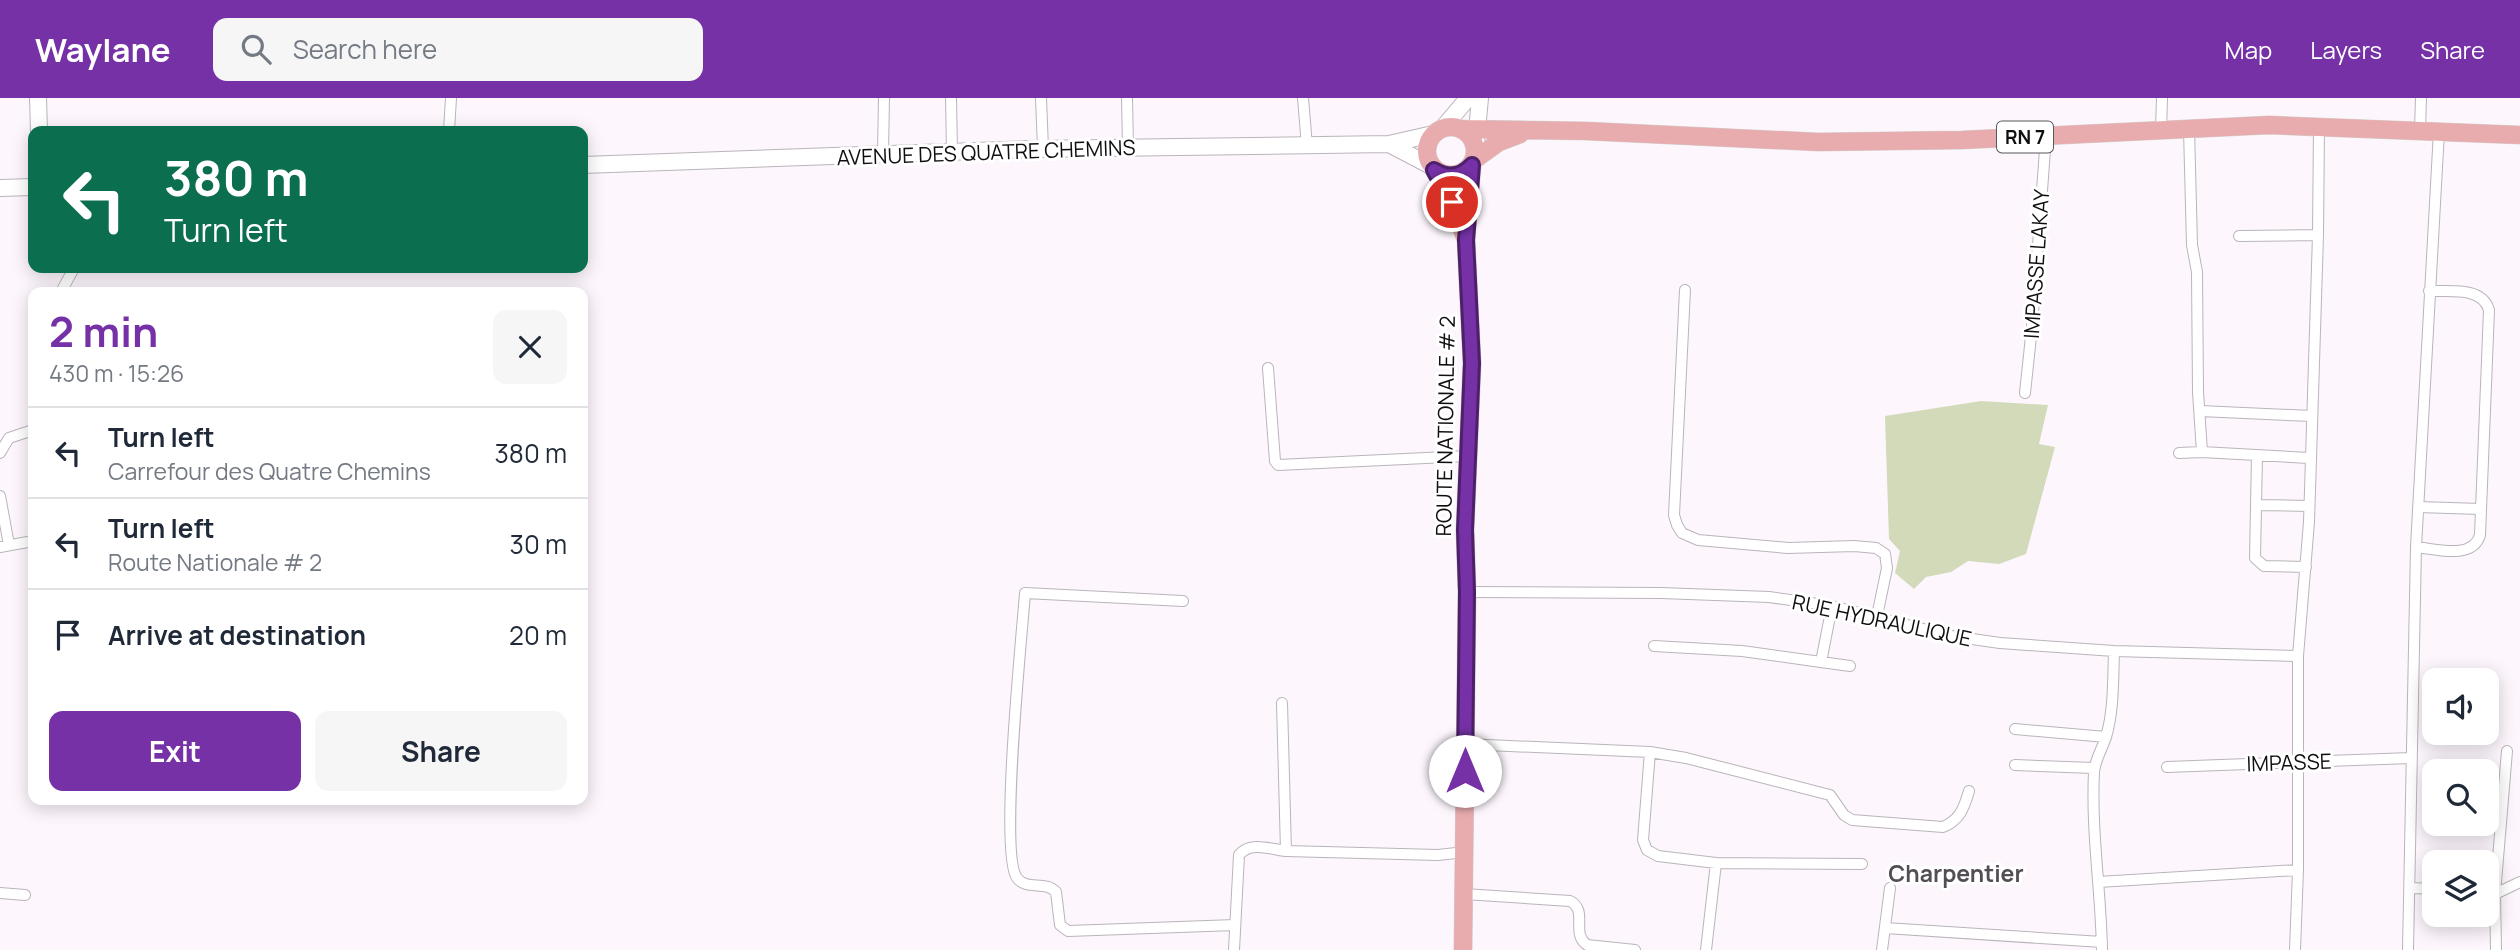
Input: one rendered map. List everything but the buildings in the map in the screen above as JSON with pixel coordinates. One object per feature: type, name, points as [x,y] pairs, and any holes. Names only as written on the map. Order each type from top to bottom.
[{"type":"main road","points":[[38,98],[39,126]]},
{"type":"main road","points":[[1453,130],[1468,98]]},
{"type":"main road","points":[[1453,130],[1471,139],[1473,159],[1465,171],[1451,176],[1433,168],[1426,151],[1453,130],[1480,98]]},
{"type":"main road","name":"RN 7","points":[[1453,130],[1586,131],[1818,142],[2046,136],[2269,125],[2520,135]]},
{"type":"main road","name":"AVENUE DES QUATRE CHEMINS","points":[[588,166],[1043,149],[1389,144],[1453,130]]},
{"type":"main road","name":"RN 7","points":[[1473,159],[1499,142],[1530,131]]},
{"type":"main road","name":"AVENUE DES QUATRE CHEMINS","points":[[1389,144],[1433,168]]},
{"type":"main road","name":"ROUTE NATIONALE # 2","points":[[1464,950],[1467,592],[1465,530],[1472,363],[1466,240],[1473,159]]},
{"type":"main road","name":"ROUTE NATIONALE # 2","points":[[1433,168],[1452,202],[1466,240]]},
{"type":"main road","points":[[0,188],[28,187]]},
{"type":"street","points":[[449,126],[451,98]]},
{"type":"street","points":[[883,155],[884,98]]},
{"type":"street","points":[[951,98],[952,152]]},
{"type":"street","points":[[1041,98],[1043,149]]},
{"type":"street","points":[[1127,98],[1128,147]]},
{"type":"street","points":[[1303,98],[1307,146]]},
{"type":"street","points":[[2161,130],[2162,98]]},
{"type":"street","points":[[2420,130],[2421,98]]},
{"type":"street","points":[[2295,950],[2298,870],[2298,656],[2309,506],[2319,126]]},
{"type":"street","points":[[2189,128],[2202,452]]},
{"type":"street","points":[[2408,950],[2416,547],[2439,131]]},
{"type":"street","name":"IMPASSE LAKAY","points":[[2025,393],[2046,136]]},
{"type":"street","points":[[2239,236],[2318,235]]},
{"type":"street","points":[[1685,290],[1674,515],[1677,525],[1689,538],[1745,546],[1876,548],[1885,554],[1887,568],[1877,616]]},
{"type":"street","points":[[2416,547],[2465,551],[2475,545],[2480,535],[2488,310],[2484,299],[2473,293],[2429,291]]},
{"type":"street","points":[[1268,368],[1275,461],[1278,465],[1468,456]]},
{"type":"street","points":[[2200,411],[2311,416]]},
{"type":"street","points":[[0,453],[9,438],[28,432]]},
{"type":"street","points":[[2179,453],[2309,458]]},
{"type":"street","points":[[2258,455],[2255,558],[2264,566],[2306,567]]},
{"type":"street","points":[[0,496],[5,546],[28,542]]},
{"type":"street","points":[[2257,505],[2309,506]]},
{"type":"street","points":[[2418,507],[2481,509]]},
{"type":"street","name":"RUE HYDRAULIQUE","points":[[1467,592],[1755,596],[1832,606],[1951,636],[2000,643],[2114,651],[2298,656]]},
{"type":"street","points":[[1183,601],[1025,593],[1010,798],[1013,868],[1021,882],[1047,886],[1056,892],[1060,925],[1069,931],[1235,925]]},
{"type":"street","points":[[1821,662],[1832,606]]},
{"type":"street","points":[[1654,646],[1742,651],[1850,666]]},
{"type":"street","points":[[1885,928],[2102,946],[2094,843],[2094,768],[2106,737],[2111,712],[2114,651]]},
{"type":"street","points":[[1282,703],[1286,851]]},
{"type":"street","points":[[2015,729],[2106,737]]},
{"type":"street","points":[[1465,744],[1650,752],[1686,758],[1830,795],[1844,815],[1852,820],[1943,827],[1952,824],[1960,816],[1969,791]]},
{"type":"street","points":[[2496,850],[2507,751]]},
{"type":"street","points":[[1650,752],[1644,845],[1658,856],[1716,863],[1862,864]]},
{"type":"street","name":"IMPASSE","points":[[2167,767],[2412,758]]},
{"type":"street","points":[[2015,765],[2094,768]]},
{"type":"street","points":[[1234,950],[1239,855],[1247,848],[1252,846],[1286,851],[1438,855],[1465,852]]},
{"type":"street","points":[[1706,950],[1716,863]]},
{"type":"street","points":[[2098,882],[2298,870]]},
{"type":"street","points":[[2499,890],[2520,882]]},
{"type":"street","points":[[1882,950],[1890,888]]},
{"type":"street","points":[[2411,888],[2422,888]]},
{"type":"street","points":[[0,893],[26,895]]},
{"type":"street","points":[[1464,894],[1570,901],[1578,906],[1580,911],[1579,933],[1583,943],[1635,950]]},
{"type":"street","points":[[2494,927],[2496,950]]},
{"type":"green space","points":[[1981,401],[2048,405],[2039,444],[2055,447],[2026,554],[1999,564],[1968,561],[1951,572],[1926,577],[1914,589],[1895,573],[1900,551],[1889,539],[1885,416]]},
{"type":"district","name":"Charpentier","points":[[1956,873]]},
{"type":"route","points":[[1452,202],[1434,170],[1451,176],[1472,165],[1466,240],[1472,363],[1465,530],[1465,771]]}]
